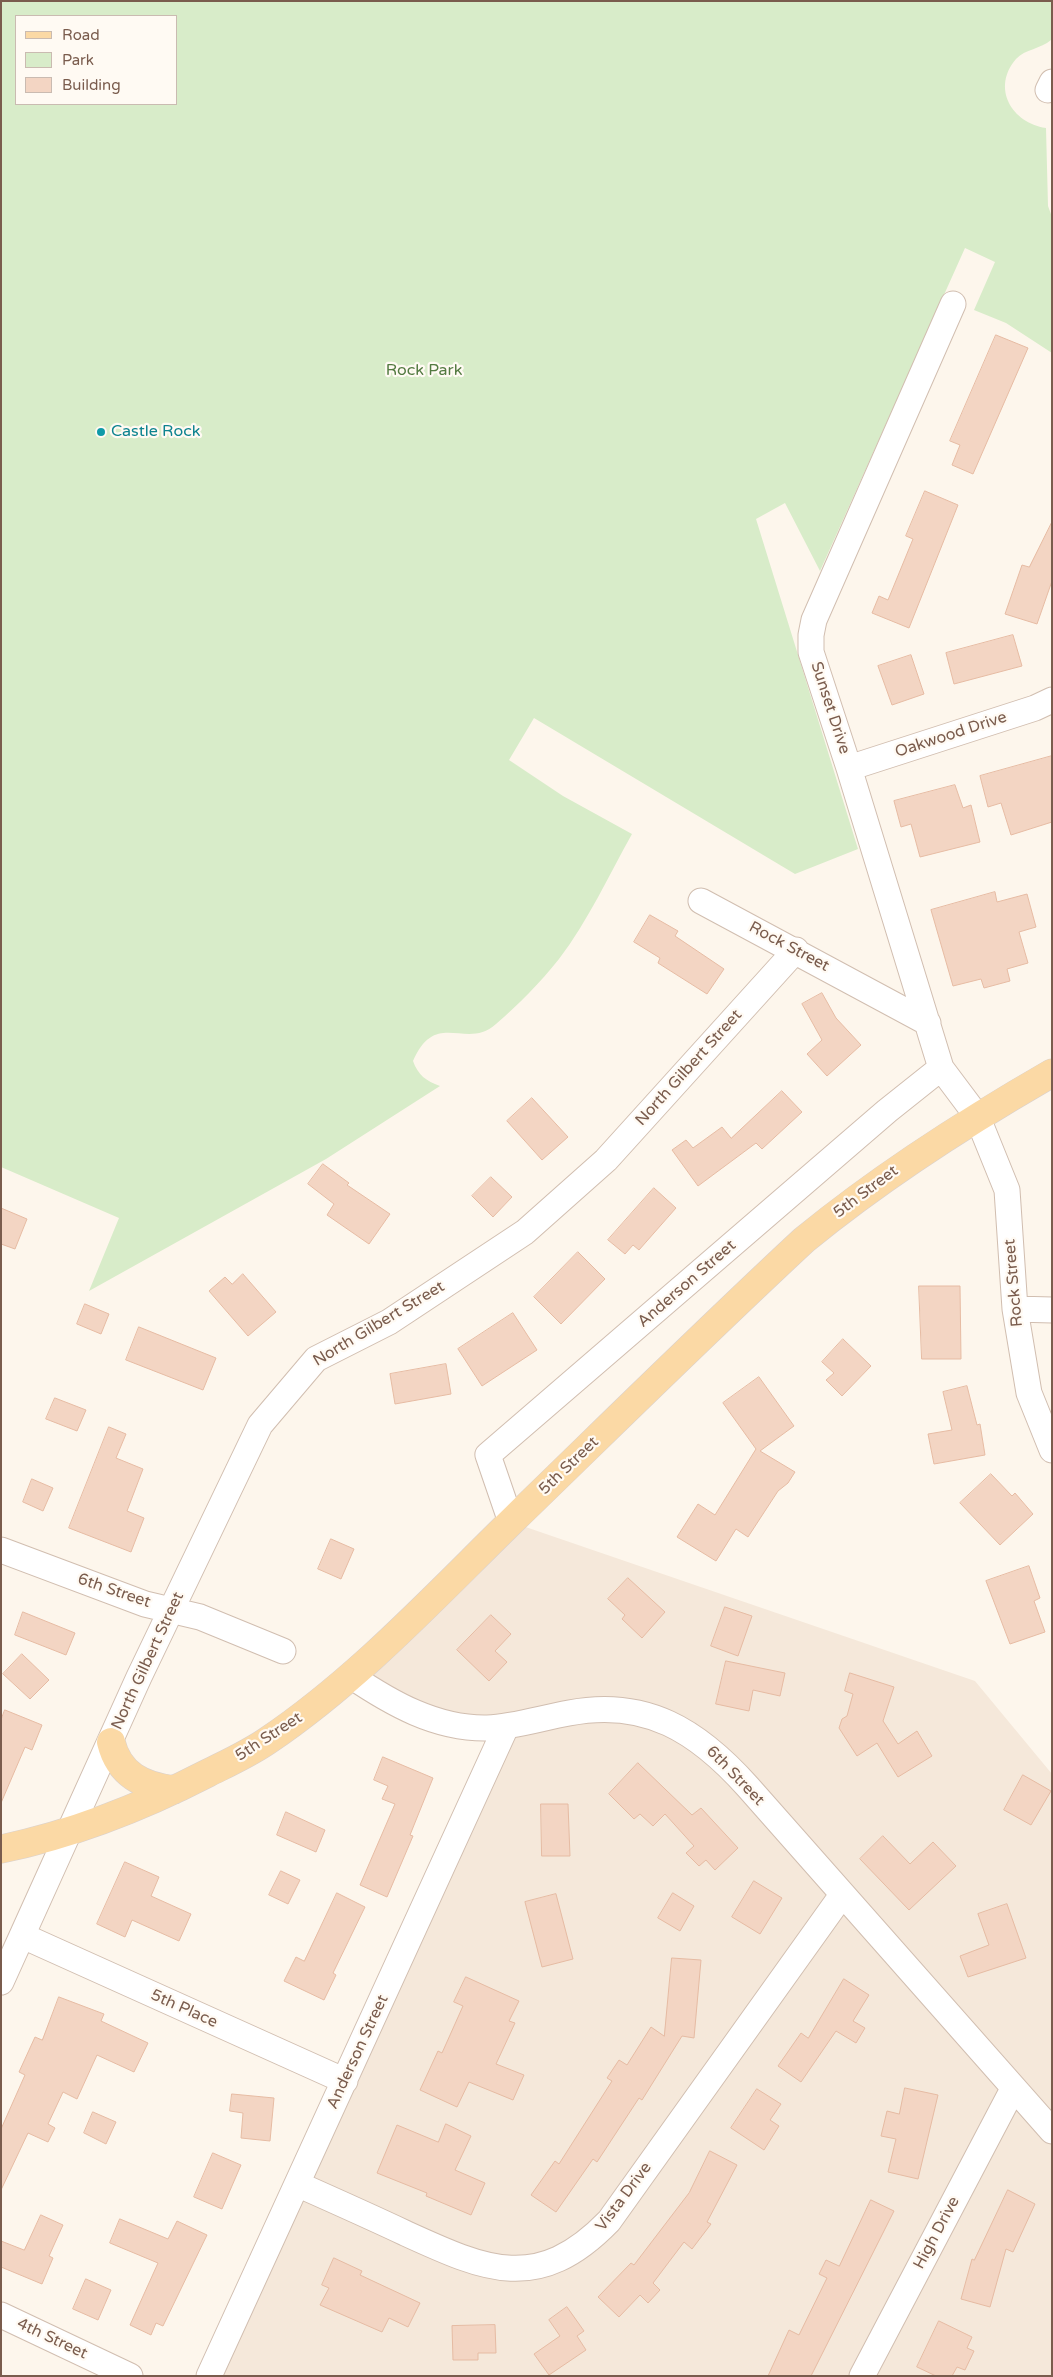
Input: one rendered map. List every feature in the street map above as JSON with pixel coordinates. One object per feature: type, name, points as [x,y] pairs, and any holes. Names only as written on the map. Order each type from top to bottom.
[{"type":"main road","name":"5th Street","points":[[1,1849],[70,1831],[124,1813],[174,1790],[266,1742],[351,1676],[804,1240],[884,1178],[977,1116],[1052,1073]]},
{"type":"main road","points":[[110,1742],[117,1762],[133,1778],[150,1786],[174,1790]]},
{"type":"main road","name":"5th Street","points":[[1,1830],[70,1831]]},
{"type":"street","name":"Sunset Drive","points":[[952,304],[814,620],[811,634],[811,652],[849,768],[941,1068],[977,1116]]},
{"type":"street","name":"Oakwood Drive","points":[[849,768],[1035,708],[1052,700]]},
{"type":"street","name":"Rock Street","points":[[701,902],[796,950],[928,1023]]},
{"type":"street","name":"North Gilbert Street","points":[[1,1982],[15,1935],[70,1831],[171,1610],[260,1425],[316,1359],[389,1322],[525,1232],[606,1160],[796,950]]},
{"type":"street","name":"Anderson Street","points":[[511,1522],[488,1455],[887,1111],[941,1068]]},
{"type":"street","name":"Rock Street","points":[[977,1116],[1006,1190],[1015,1309],[1028,1393],[1052,1450]]},
{"type":"street","points":[[1015,1309],[1052,1310]]},
{"type":"street","name":"6th Street","points":[[1,1550],[145,1604],[200,1616],[283,1651]]},
{"type":"street","name":"6th Street","points":[[351,1676],[392,1702],[438,1721],[465,1727],[506,1727],[581,1711],[611,1709],[640,1713],[669,1723],[700,1741],[732,1770],[1052,2131]]},
{"type":"street","name":"Anderson Street","points":[[209,2376],[506,1727]]},
{"type":"street","name":"Vista Drive","points":[[297,2184],[454,2255],[486,2266],[518,2269],[552,2261],[568,2254],[596,2234],[609,2221],[842,1895]]},
{"type":"street","name":"5th Place","points":[[15,1935],[345,2081]]},
{"type":"street","name":"High Drive","points":[[862,2376],[1013,2089]]},
{"type":"street","name":"4th Street","points":[[1,2315],[130,2376]]},
{"type":"shaded area","points":[[511,1522],[975,1681],[1052,1774],[1052,2376],[208,2376],[506,1727],[438,1721],[351,1676]]},
{"type":"green space","name":"Rock Park","points":[[1,1],[1052,1],[1051,40],[1016,59],[1005,81],[1009,103],[1015,112],[1034,125],[1046,128],[1048,206],[1052,217],[1052,353],[1006,323],[974,310],[995,262],[965,248],[820,571],[785,503],[756,519],[858,849],[795,874],[534,718],[509,760],[563,796],[632,834],[598,898],[559,959],[513,1009],[485,1031],[474,1034],[441,1033],[431,1037],[422,1045],[413,1061],[415,1066],[423,1077],[440,1086],[326,1159],[89,1291],[119,1218],[1,1167]]},
{"type":"building","points":[[996,335],[1028,348],[973,474],[952,465],[960,445],[950,441]]},
{"type":"building","points":[[925,491],[958,505],[909,628],[872,613],[879,596],[888,600],[913,539],[906,536]]},
{"type":"building","points":[[1052,522],[1052,581],[1037,624],[1005,614],[1022,565],[1029,567]]},
{"type":"building","points":[[1013,635],[1022,666],[954,684],[946,653]]},
{"type":"building","points":[[911,655],[924,694],[892,705],[878,666]]},
{"type":"building","points":[[1052,756],[1052,822],[1011,835],[1001,803],[988,807],[980,776]]},
{"type":"building","points":[[955,785],[963,808],[971,805],[980,842],[920,857],[911,824],[901,827],[894,801]]},
{"type":"building","points":[[995,892],[997,902],[1027,894],[1036,927],[1019,932],[1028,963],[1007,969],[1010,981],[984,988],[981,979],[953,986],[931,910]]},
{"type":"building","points":[[650,915],[678,931],[675,936],[724,969],[707,994],[658,963],[660,958],[634,942]]},
{"type":"building","points":[[822,993],[836,1018],[861,1045],[827,1076],[807,1054],[822,1040],[802,1004]]},
{"type":"building","points":[[782,1091],[802,1112],[762,1149],[756,1143],[698,1186],[672,1150],[686,1140],[693,1148],[722,1127],[731,1138]]},
{"type":"building","points":[[532,1098],[568,1137],[542,1160],[507,1121]]},
{"type":"building","points":[[323,1164],[349,1183],[347,1185],[390,1214],[369,1244],[327,1215],[334,1204],[308,1184]]},
{"type":"building","points":[[491,1177],[512,1197],[493,1217],[472,1196]]},
{"type":"building","points":[[654,1188],[676,1208],[639,1250],[633,1245],[625,1254],[608,1240]]},
{"type":"building","points":[[1,1208],[27,1219],[15,1249],[1,1244]]},
{"type":"building","points":[[578,1252],[605,1279],[561,1324],[534,1297]]},
{"type":"building","points":[[243,1274],[276,1312],[248,1336],[209,1291],[225,1277],[232,1284]]},
{"type":"building","points":[[919,1286],[960,1286],[961,1359],[922,1359]]},
{"type":"building","points":[[85,1304],[109,1314],[101,1334],[77,1324]]},
{"type":"building","points":[[513,1313],[537,1350],[482,1386],[458,1349]]},
{"type":"building","points":[[139,1327],[216,1358],[203,1390],[126,1360]]},
{"type":"building","points":[[843,1339],[871,1366],[842,1396],[826,1380],[834,1373],[822,1362]]},
{"type":"building","points":[[446,1364],[451,1394],[395,1404],[390,1374]]},
{"type":"building","points":[[759,1377],[794,1426],[760,1451],[795,1472],[788,1483],[778,1491],[748,1537],[736,1529],[716,1561],[677,1537],[698,1504],[715,1515],[756,1449],[723,1403]]},
{"type":"building","points":[[967,1386],[977,1425],[980,1424],[985,1455],[934,1464],[928,1434],[952,1430],[943,1392]]},
{"type":"building","points":[[55,1398],[86,1410],[77,1431],[46,1419]]},
{"type":"building","points":[[109,1427],[126,1434],[116,1458],[143,1469],[127,1511],[144,1518],[131,1552],[69,1528]]},
{"type":"building","points":[[991,1474],[1012,1496],[1015,1493],[1033,1514],[1000,1545],[960,1503]]},
{"type":"building","points":[[32,1479],[53,1488],[43,1511],[23,1502]]},
{"type":"building","points":[[331,1539],[354,1549],[341,1579],[318,1569]]},
{"type":"building","points":[[1029,1566],[1040,1598],[1034,1601],[1045,1632],[1010,1644],[986,1581]]},
{"type":"building","points":[[628,1578],[665,1612],[642,1638],[622,1619],[625,1615],[608,1599]]},
{"type":"building","points":[[725,1607],[752,1616],[738,1656],[711,1646]]},
{"type":"building","points":[[23,1612],[75,1633],[66,1655],[15,1635]]},
{"type":"building","points":[[491,1615],[511,1634],[495,1651],[507,1662],[489,1681],[457,1650]]},
{"type":"building","points":[[22,1654],[49,1680],[30,1699],[3,1674]]},
{"type":"building","points":[[726,1661],[785,1673],[780,1696],[753,1690],[749,1711],[716,1704]]},
{"type":"building","points":[[850,1673],[894,1687],[883,1721],[898,1744],[917,1731],[932,1756],[898,1777],[877,1743],[857,1756],[839,1728],[842,1719],[847,1716],[853,1694],[845,1691]]},
{"type":"building","points":[[5,1710],[42,1725],[32,1750],[25,1747],[1,1803],[1,1720]]},
{"type":"building","points":[[383,1757],[433,1778],[410,1835],[413,1836],[387,1897],[360,1885],[395,1804],[382,1799],[388,1786],[374,1780]]},
{"type":"building","points":[[638,1763],[692,1815],[701,1808],[738,1848],[715,1870],[706,1860],[699,1866],[686,1853],[694,1846],[665,1814],[653,1826],[640,1814],[634,1819],[609,1794]]},
{"type":"building","points":[[1023,1775],[1051,1791],[1031,1825],[1004,1810]]},
{"type":"building","points":[[541,1804],[568,1804],[570,1856],[542,1856]]},
{"type":"building","points":[[286,1812],[325,1830],[316,1852],[277,1835]]},
{"type":"building","points":[[883,1836],[910,1864],[933,1842],[956,1866],[909,1910],[860,1859]]},
{"type":"building","points":[[125,1862],[159,1877],[151,1896],[191,1914],[179,1941],[132,1920],[125,1937],[97,1924]]},
{"type":"building","points":[[281,1871],[300,1880],[288,1904],[269,1895]]},
{"type":"building","points":[[754,1881],[782,1898],[760,1934],[732,1917]]},
{"type":"building","points":[[337,1893],[365,1907],[333,1973],[336,1975],[324,2000],[284,1981],[296,1957],[304,1961]]},
{"type":"building","points":[[673,1893],[694,1906],[680,1931],[658,1918]]},
{"type":"building","points":[[556,1894],[573,1959],[542,1967],[525,1902]]},
{"type":"building","points":[[1007,1904],[1026,1958],[968,1977],[960,1956],[989,1945],[978,1914]]},
{"type":"building","points":[[672,1958],[701,1960],[694,2038],[682,2036],[642,2100],[639,2098],[597,2162],[593,2159],[556,2212],[531,2195],[555,2161],[559,2164],[612,2081],[607,2078],[619,2060],[627,2065],[651,2027],[664,2036]]},
{"type":"building","points":[[466,1977],[519,2001],[509,2021],[515,2023],[496,2064],[524,2075],[513,2100],[469,2082],[457,2107],[420,2090],[438,2051],[442,2053],[463,2006],[454,2002]]},
{"type":"building","points":[[844,1979],[869,1995],[853,2021],[865,2028],[856,2043],[836,2031],[801,2082],[778,2066],[801,2033],[808,2038]]},
{"type":"building","points":[[59,1997],[104,2014],[101,2021],[148,2043],[134,2072],[97,2055],[77,2099],[63,2092],[48,2124],[55,2128],[48,2142],[28,2133],[1,2190],[1,2129],[25,2075],[19,2072],[35,2037],[42,2040]]},
{"type":"building","points":[[905,2088],[938,2095],[918,2179],[888,2172],[896,2139],[881,2136],[887,2111],[899,2114]]},
{"type":"building","points":[[757,2089],[781,2104],[770,2120],[779,2126],[764,2150],[731,2128]]},
{"type":"building","points":[[232,2094],[274,2098],[270,2141],[241,2138],[243,2113],[230,2111]]},
{"type":"building","points":[[93,2112],[116,2122],[106,2144],[84,2133]]},
{"type":"building","points":[[446,2124],[471,2136],[455,2170],[485,2183],[471,2215],[426,2196],[427,2193],[377,2173],[397,2125],[438,2142]]},
{"type":"building","points":[[710,2151],[737,2165],[707,2222],[711,2224],[692,2249],[684,2242],[653,2283],[660,2290],[648,2303],[640,2295],[619,2317],[598,2297],[631,2263],[634,2265],[689,2193]]},
{"type":"building","points":[[213,2153],[241,2165],[222,2209],[194,2197]]},
{"type":"building","points":[[1008,2190],[1035,2204],[1013,2252],[1006,2249],[990,2307],[961,2299],[972,2259],[974,2260]]},
{"type":"building","points":[[871,2200],[894,2211],[811,2376],[768,2376],[789,2330],[799,2335],[827,2278],[819,2274],[826,2260],[839,2266]]},
{"type":"building","points":[[41,2215],[63,2225],[49,2256],[53,2258],[42,2284],[1,2267],[1,2241],[24,2250]]},
{"type":"building","points":[[120,2219],[168,2239],[177,2221],[207,2235],[163,2326],[156,2323],[151,2335],[130,2325],[158,2263],[110,2243]]},
{"type":"building","points":[[334,2258],[362,2271],[360,2275],[420,2303],[408,2327],[389,2318],[382,2332],[320,2305],[329,2288],[322,2285]]},
{"type":"building","points":[[86,2279],[111,2290],[98,2320],[73,2309]]},
{"type":"building","points":[[567,2307],[584,2331],[577,2336],[586,2350],[549,2375],[534,2354],[560,2336],[549,2320]]},
{"type":"building","points":[[939,2321],[972,2337],[967,2348],[974,2351],[965,2370],[957,2367],[952,2376],[936,2376],[917,2367]]},
{"type":"building","points":[[495,2325],[496,2353],[478,2353],[478,2360],[453,2360],[452,2326]]},
{"type":"place","name":"Castle Rock","points":[[101,432]]}]
